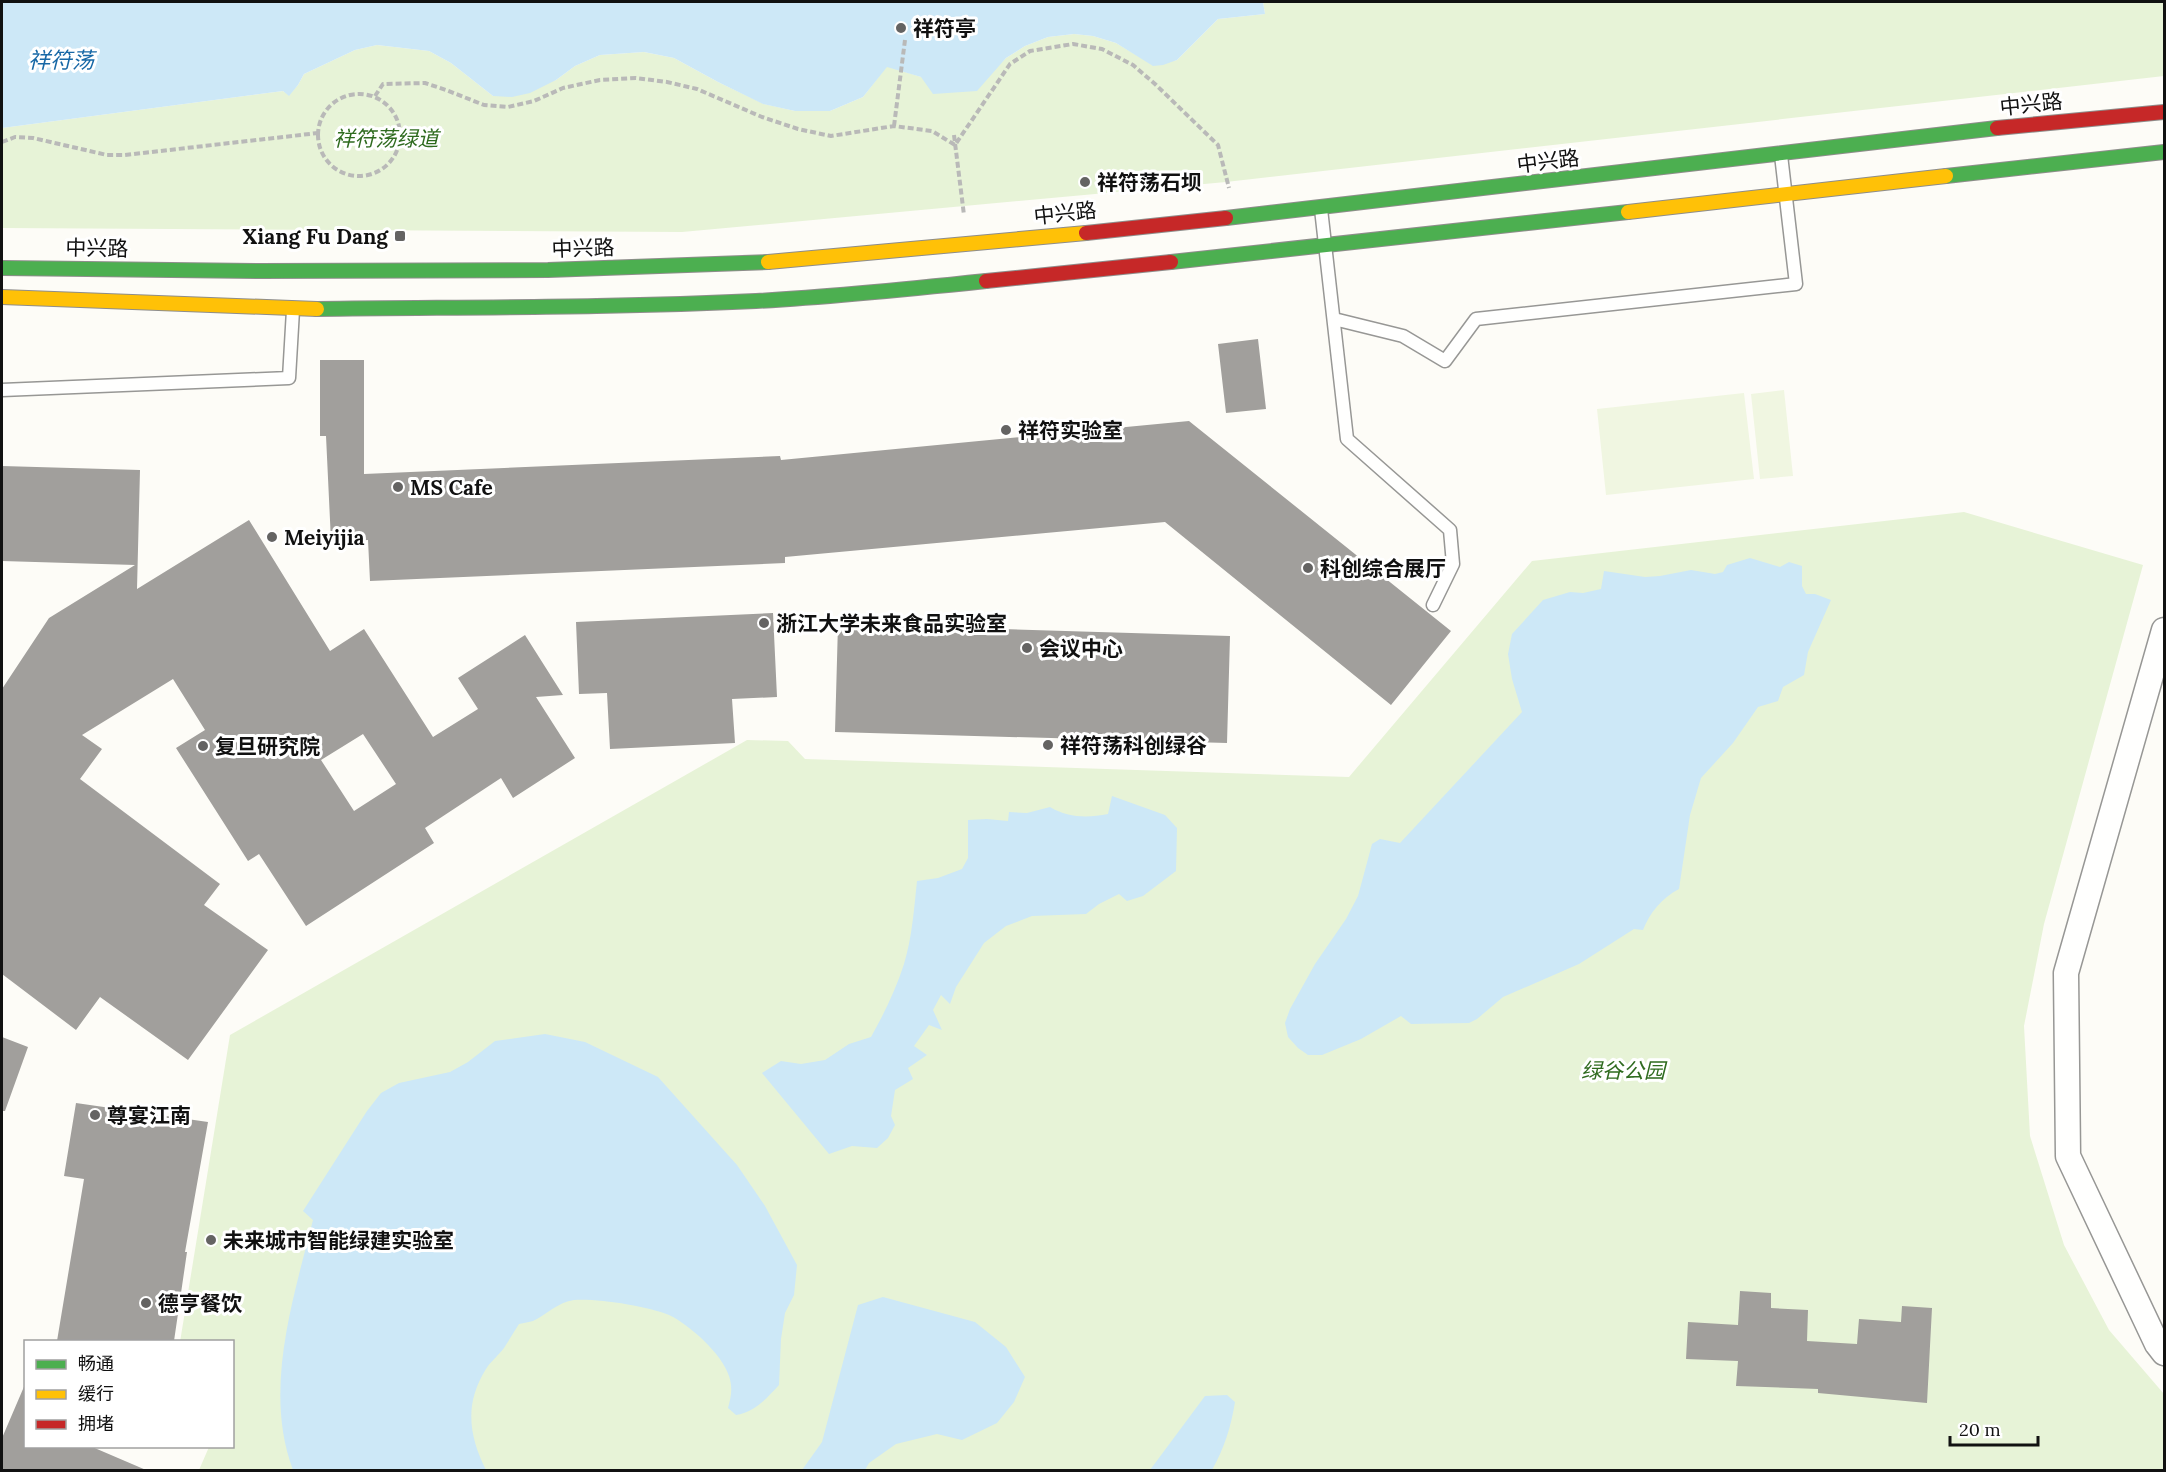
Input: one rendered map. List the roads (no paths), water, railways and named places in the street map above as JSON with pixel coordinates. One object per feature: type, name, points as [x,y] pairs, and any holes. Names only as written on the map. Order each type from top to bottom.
[{"type":"main road","name":"中兴路","points":[[2,268],[247,271],[548,270],[750,264],[1236,218],[1970,131],[2164,112]]},
{"type":"main road","points":[[2,297],[293,309],[566,306],[866,294],[2164,152]]},
{"type":"street","points":[[2164,630],[2066,973],[2068,1156],[2157,1344],[2164,1353]]},
{"type":"lane","points":[[1334,319],[1402,336],[1445,361],[1476,319],[1796,284],[1781,155]]},
{"type":"lane","points":[[1321,208],[1347,439],[1450,530],[1453,564],[1433,605]]},
{"type":"lane","points":[[2,390],[289,378],[293,309]]},
{"type":"water","name":"祥符荡","points":[[2,2],[1263,2],[1265,14],[1218,19],[1177,60],[1163,65],[1153,66],[1116,43],[1093,36],[1074,34],[1048,37],[1025,46],[1006,58],[977,91],[933,94],[921,77],[887,67],[863,97],[830,111],[795,111],[763,104],[674,58],[644,52],[600,55],[575,66],[556,80],[530,93],[512,97],[493,96],[451,63],[429,51],[377,45],[355,50],[304,74],[289,96],[283,91],[2,128]]},
{"type":"water","points":[[1750,558],[1780,567],[1789,562],[1802,566],[1802,586],[1806,594],[1815,594],[1831,600],[1808,652],[1804,675],[1783,687],[1778,701],[1758,707],[1733,743],[1701,778],[1690,815],[1679,889],[1657,906],[1643,930],[1634,929],[1579,964],[1503,997],[1469,1023],[1411,1024],[1401,1016],[1361,1039],[1322,1055],[1308,1055],[1298,1048],[1288,1037],[1285,1023],[1290,1009],[1358,896],[1372,844],[1380,839],[1400,843],[1522,712],[1512,679],[1508,654],[1512,634],[1543,600],[1570,592],[1583,593],[1601,589],[1604,571],[1645,577],[1691,570],[1715,574],[1723,572],[1727,565]]},
{"type":"water","points":[[1112,796],[1165,815],[1177,828],[1176,871],[1143,896],[1127,901],[1119,894],[1099,904],[1086,914],[1032,916],[1006,926],[984,943],[956,987],[950,1004],[941,995],[933,1010],[942,1030],[929,1025],[914,1046],[927,1055],[908,1068],[913,1079],[895,1090],[891,1116],[895,1125],[888,1138],[877,1148],[852,1146],[829,1154],[762,1073],[781,1061],[801,1064],[825,1060],[849,1044],[871,1037],[897,983],[907,954],[917,881],[938,878],[962,869],[968,858],[968,820],[1008,821],[1009,812],[1027,813],[1050,807],[1071,815],[1108,814]]},
{"type":"water","points":[[545,1034],[585,1042],[658,1077],[737,1165],[765,1206],[797,1265],[794,1295],[785,1313],[781,1339],[779,1385],[755,1408],[736,1415],[728,1408],[731,1388],[725,1367],[704,1341],[686,1326],[669,1315],[636,1306],[608,1301],[568,1301],[533,1321],[519,1324],[479,1382],[474,1395],[471,1420],[476,1445],[486,1470],[293,1470],[284,1440],[281,1377],[290,1313],[313,1220],[303,1211],[381,1093],[399,1083],[450,1072],[468,1062],[495,1041]]},
{"type":"water","points":[[883,1297],[975,1322],[1006,1347],[1025,1377],[1014,1402],[997,1423],[962,1440],[937,1434],[896,1444],[869,1463],[865,1470],[802,1470],[822,1442],[858,1305]]},
{"type":"water","points":[[1227,1395],[1235,1402],[1229,1429],[1212,1470],[1150,1470],[1205,1396]]},
{"type":"place","name":"祥符亭","points":[[901,28]]},
{"type":"place","name":"祥符荡石坝","points":[[1085,182]]},
{"type":"place","name":"Xiang Fu Dang","points":[[400,236]]},
{"type":"place","name":"祥符实验室","points":[[1006,430]]},
{"type":"place","name":"MS Cafe","points":[[398,487]]},
{"type":"place","name":"Meiyijia","points":[[272,537]]},
{"type":"place","name":"科创综合展厅","points":[[1308,568]]},
{"type":"place","name":"浙江大学未来食品实验室","points":[[764,623]]},
{"type":"place","name":"会议中心","points":[[1027,648]]},
{"type":"place","name":"祥符荡科创绿谷","points":[[1048,745]]},
{"type":"place","name":"复旦研究院","points":[[203,746]]},
{"type":"place","name":"尊宴江南","points":[[95,1115]]},
{"type":"place","name":"未来城市智能绿建实验室","points":[[211,1240]]},
{"type":"place","name":"德亨餐饮","points":[[146,1303]]},
{"type":"park label","name":"祥符荡绿道","points":[[386,138]]},
{"type":"park label","name":"绿谷公园","points":[[1623,1070]]}]
